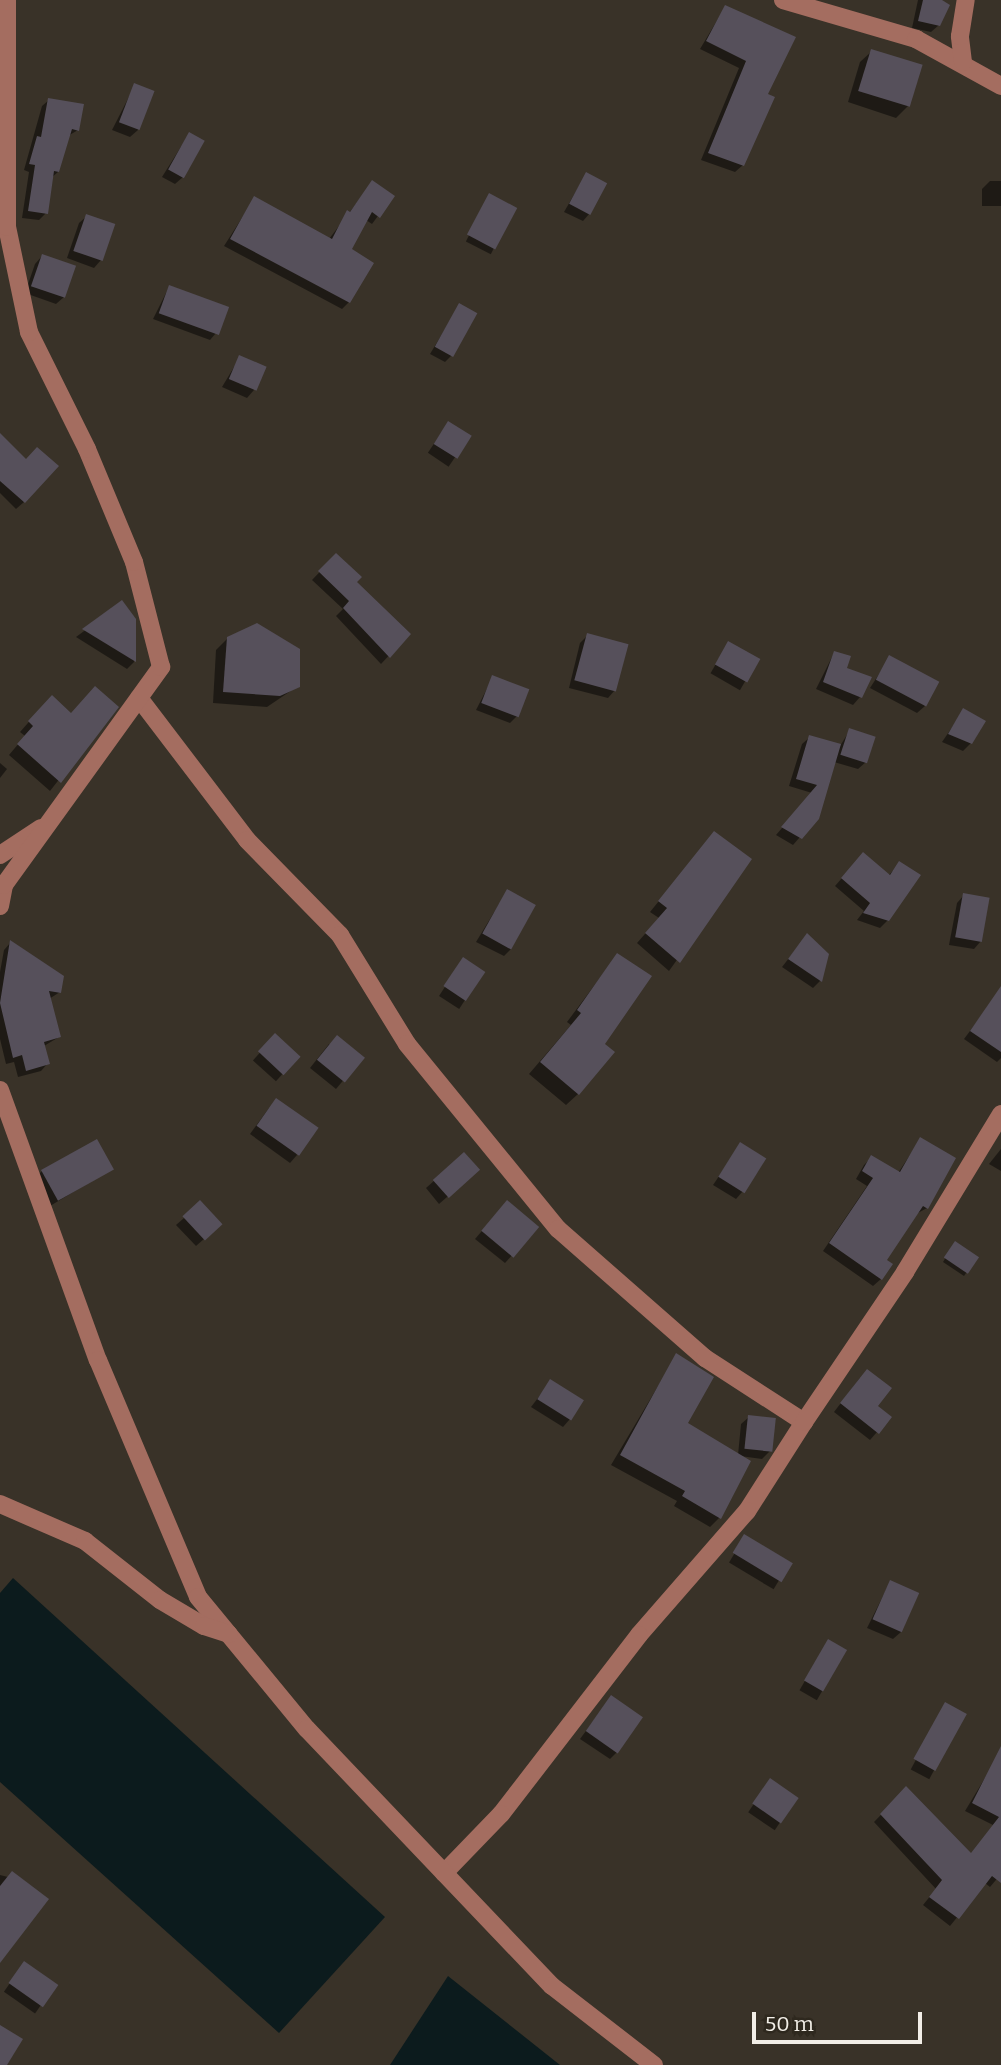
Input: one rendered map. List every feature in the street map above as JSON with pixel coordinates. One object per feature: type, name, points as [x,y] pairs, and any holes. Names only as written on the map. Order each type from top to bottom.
[{"type":"street","points":[[0,906],[4,885],[161,667],[134,562],[87,449],[29,332],[7,226],[7,0]]},
{"type":"street","points":[[783,0],[916,39],[963,62],[1001,86]]},
{"type":"street","points":[[963,62],[960,36],[966,0]]},
{"type":"street","points":[[139,698],[247,840],[341,935],[407,1044],[558,1229],[705,1358],[804,1422]]},
{"type":"street","points":[[0,855],[51,821]]},
{"type":"street","points":[[0,1090],[103,1373],[198,1597],[307,1728],[552,1986],[654,2065]]},
{"type":"street","points":[[444,1873],[501,1814],[639,1635],[747,1511],[905,1272],[1001,1114]]},
{"type":"street","points":[[0,1504],[85,1541],[160,1600],[204,1626],[229,1634]]},
{"type":"shaded area","points":[[13,1578],[385,1917],[279,2033],[0,1782],[0,1593]]},
{"type":"shaded area","points":[[448,1976],[560,2065],[390,2065]]},
{"type":"building","points":[[923,0],[942,0],[950,5],[940,26],[918,21]]},
{"type":"building","points":[[725,5],[796,37],[768,94],[775,97],[744,166],[708,153],[746,61],[706,41]]},
{"type":"building","points":[[871,49],[923,65],[910,107],[858,91]]},
{"type":"building","points":[[134,83],[155,91],[139,130],[119,122]]},
{"type":"building","points":[[48,98],[84,104],[79,131],[72,129],[59,172],[54,171],[48,214],[28,211],[35,165],[29,164],[37,136],[41,137]]},
{"type":"building","points":[[189,132],[205,141],[184,178],[168,170]]},
{"type":"building","points":[[586,172],[607,183],[590,215],[569,204]]},
{"type":"building","points":[[372,180],[395,196],[380,218],[372,212],[352,249],[374,263],[350,303],[230,239],[254,196],[332,239],[347,210],[350,212]]},
{"type":"building","points":[[489,193],[517,208],[495,250],[467,234]]},
{"type":"building","points":[[86,214],[115,224],[103,261],[73,251]]},
{"type":"building","points":[[42,254],[76,266],[65,298],[31,286]]},
{"type":"building","points":[[169,285],[229,307],[219,335],[159,313]]},
{"type":"building","points":[[459,303],[477,313],[453,357],[435,347]]},
{"type":"building","points":[[239,355],[267,367],[256,391],[229,379]]},
{"type":"building","points":[[448,421],[472,436],[457,459],[434,444]]},
{"type":"building","points":[[0,433],[26,459],[37,447],[59,466],[25,503],[0,481]]},
{"type":"building","points":[[336,553],[362,577],[357,582],[411,634],[390,658],[343,608],[349,601],[318,571]]},
{"type":"building","points":[[122,600],[136,619],[136,662],[82,629]]},
{"type":"building","points":[[257,623],[300,649],[300,687],[280,696],[223,692],[227,637]]},
{"type":"building","points":[[587,633],[629,644],[616,691],[574,680]]},
{"type":"building","points":[[728,641],[760,659],[747,683],[715,665]]},
{"type":"building","points":[[834,651],[851,656],[847,668],[872,677],[862,698],[823,682]]},
{"type":"building","points":[[889,655],[939,682],[926,706],[876,680]]},
{"type":"building","points":[[492,675],[529,689],[519,717],[481,703]]},
{"type":"building","points":[[95,686],[119,707],[61,783],[17,744],[33,726],[28,721],[52,695],[71,713]]},
{"type":"building","points":[[963,708],[986,721],[972,744],[948,734]]},
{"type":"building","points":[[849,728],[876,737],[867,763],[840,755]]},
{"type":"building","points":[[809,735],[841,744],[819,819],[802,839],[781,827],[817,785],[796,779]]},
{"type":"building","points":[[714,831],[752,859],[680,963],[645,933],[667,908],[658,901]]},
{"type":"building","points":[[863,852],[890,875],[899,861],[921,875],[889,921],[863,913],[870,903],[841,878]]},
{"type":"building","points":[[507,889],[536,905],[511,950],[482,934]]},
{"type":"building","points":[[963,893],[990,898],[982,942],[955,937]]},
{"type":"building","points":[[807,933],[829,954],[822,982],[788,959]]},
{"type":"building","points":[[10,940],[64,976],[61,993],[49,991],[61,1037],[44,1042],[50,1064],[26,1071],[22,1055],[13,1058],[0,1003]]},
{"type":"building","points":[[617,953],[652,976],[605,1044],[615,1052],[579,1095],[540,1062],[581,1013],[577,1010]]},
{"type":"building","points":[[463,957],[485,972],[466,1001],[443,986]]},
{"type":"building","points":[[1001,986],[1001,1052],[970,1031]]},
{"type":"building","points":[[275,1033],[301,1057],[284,1075],[258,1051]]},
{"type":"building","points":[[337,1035],[365,1058],[345,1083],[317,1060]]},
{"type":"building","points":[[276,1098],[319,1128],[299,1156],[256,1126]]},
{"type":"building","points":[[920,1137],[956,1158],[928,1209],[923,1206],[887,1260],[893,1264],[882,1280],[829,1243],[873,1178],[862,1171],[871,1155],[900,1172]]},
{"type":"building","points":[[97,1139],[114,1170],[58,1201],[41,1170]]},
{"type":"building","points":[[740,1142],[766,1158],[745,1193],[718,1177]]},
{"type":"building","points":[[464,1152],[480,1170],[449,1198],[433,1180]]},
{"type":"building","points":[[200,1200],[223,1224],[205,1241],[182,1216]]},
{"type":"building","points":[[507,1200],[539,1227],[513,1258],[481,1231]]},
{"type":"building","points":[[955,1241],[979,1257],[968,1274],[944,1258]]},
{"type":"building","points":[[676,1353],[714,1377],[688,1423],[751,1461],[721,1519],[682,1496],[685,1491],[620,1455]]},
{"type":"building","points":[[867,1369],[892,1388],[878,1406],[892,1417],[879,1434],[840,1403]]},
{"type":"building","points":[[550,1379],[584,1400],[571,1421],[537,1399]]},
{"type":"building","points":[[748,1415],[776,1418],[772,1452],[744,1449]]},
{"type":"building","points":[[744,1534],[793,1563],[782,1582],[733,1553]]},
{"type":"building","points":[[890,1580],[919,1593],[902,1632],[873,1619]]},
{"type":"building","points":[[828,1639],[847,1650],[823,1692],[804,1681]]},
{"type":"building","points":[[611,1695],[643,1717],[618,1753],[586,1731]]},
{"type":"building","points":[[945,1702],[967,1714],[935,1771],[913,1759]]},
{"type":"building","points":[[1001,1746],[1001,1883],[992,1876],[959,1919],[929,1897],[942,1880],[880,1814],[906,1786],[971,1853],[999,1817],[972,1803]]},
{"type":"building","points":[[770,1778],[799,1798],[781,1823],[752,1803]]},
{"type":"building","points":[[12,1871],[49,1899],[0,1963],[0,1886]]},
{"type":"building","points":[[24,1961],[58,1985],[43,2007],[9,1983]]},
{"type":"building","points":[[0,2025],[23,2039],[7,2065],[0,2065]]}]
